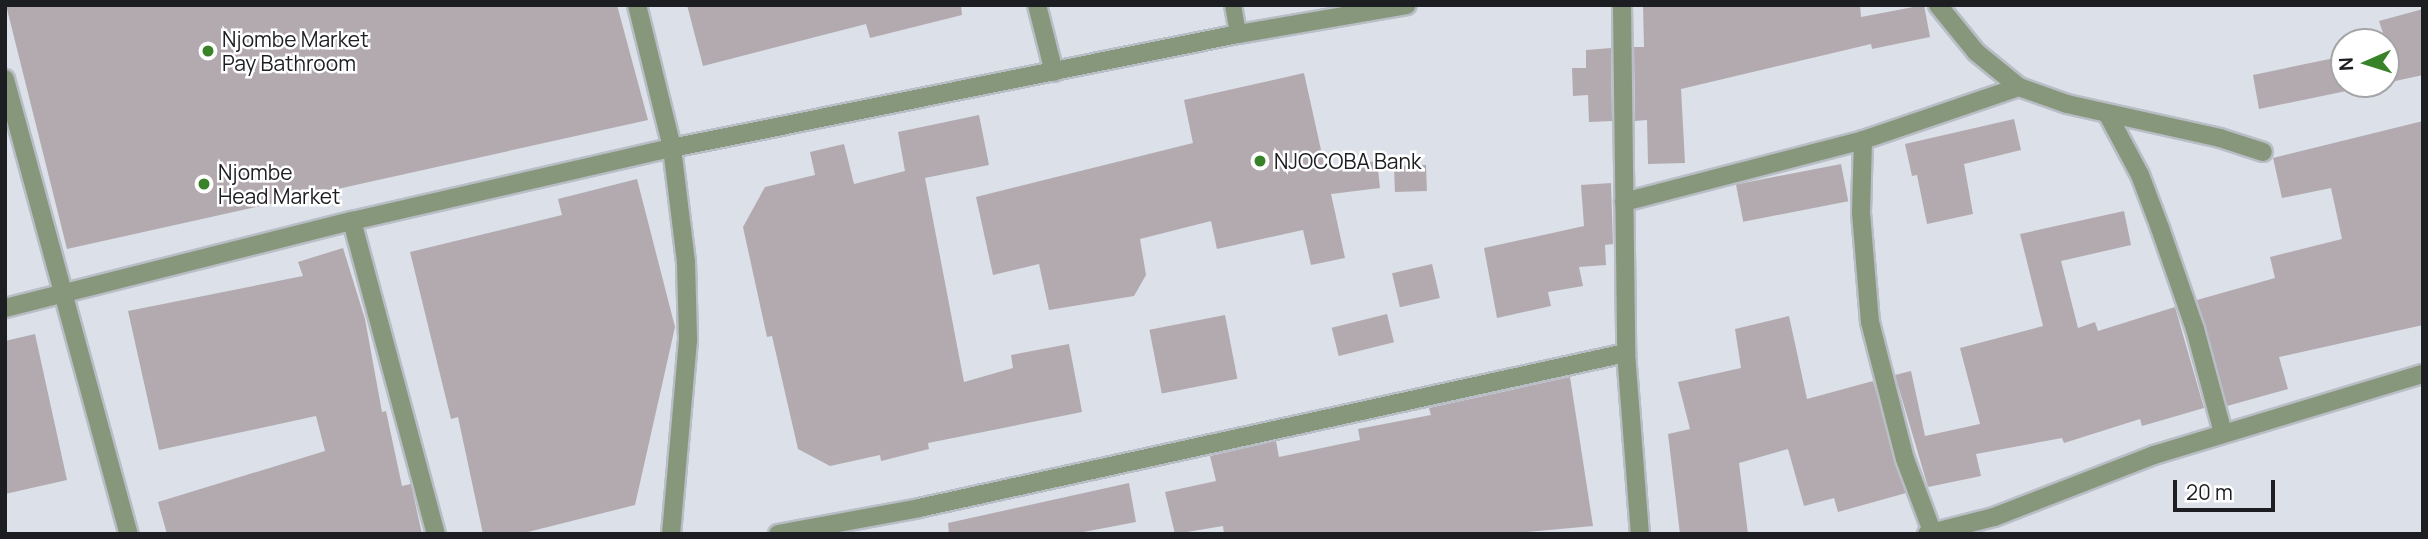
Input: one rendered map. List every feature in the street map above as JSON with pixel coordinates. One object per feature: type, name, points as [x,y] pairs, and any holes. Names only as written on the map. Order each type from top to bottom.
[{"type":"street","points":[[637,5],[672,148],[685,262],[688,340],[671,534]]},
{"type":"street","points":[[1037,5],[1054,72]]},
{"type":"street","points":[[5,308],[352,220],[672,148],[1238,34],[1407,5]]},
{"type":"street","points":[[1622,5],[1626,353],[1640,534]]},
{"type":"street","points":[[1938,5],[1976,52],[2019,87],[2108,115],[2195,132],[2263,152]]},
{"type":"street","points":[[5,79],[66,293],[129,534]]},
{"type":"street","points":[[1625,202],[1863,140],[2019,87]]},
{"type":"street","points":[[2108,115],[2140,176],[2160,228],[2195,329],[2223,433]]},
{"type":"street","points":[[1863,140],[1861,213],[1870,321],[1905,459],[1931,533],[1994,517],[2223,433],[2423,374]]},
{"type":"street","points":[[352,220],[436,534]]},
{"type":"street","points":[[778,534],[919,508],[1626,353]]},
{"type":"lane","points":[[1233,5],[1238,34]]},
{"type":"building","name":"Njombe Head Market","points":[[6,5],[617,5],[648,120],[67,249]]},
{"type":"building","points":[[687,5],[961,5],[962,15],[870,38],[866,24],[703,66]]},
{"type":"building","points":[[1643,5],[1860,5],[1861,17],[1924,5],[1930,37],[1872,49],[1871,44],[1681,89],[1685,163],[1648,164],[1647,120],[1635,121],[1634,47],[1644,47]]},
{"type":"building","points":[[2423,9],[2423,75],[2400,80],[2400,28],[2381,28],[2379,21]]},
{"type":"building","points":[[1611,48],[1612,121],[1589,122],[1588,95],[1573,96],[1572,68],[1586,68],[1586,50]]},
{"type":"building","points":[[2330,59],[2330,94],[2259,109],[2253,75]]},
{"type":"building","points":[[1304,73],[1325,168],[1377,161],[1380,188],[1331,194],[1345,258],[1311,265],[1303,230],[1217,249],[1211,221],[1140,239],[1146,275],[1134,296],[1049,310],[1039,264],[993,275],[976,197],[1193,143],[1184,100]]},
{"type":"building","points":[[979,115],[989,165],[925,178],[964,382],[1013,368],[1011,355],[1069,344],[1082,412],[928,443],[929,449],[881,461],[880,455],[830,466],[798,449],[772,336],[767,337],[743,227],[765,187],[815,175],[810,152],[844,144],[854,184],[905,171],[898,132]]},
{"type":"building","points":[[2014,119],[2021,150],[1964,164],[1973,214],[1927,224],[1917,175],[1912,176],[1905,144]]},
{"type":"building","points":[[2423,121],[2423,325],[2279,357],[2288,389],[2227,406],[2197,300],[2275,278],[2270,257],[2342,239],[2331,188],[2282,198],[2273,158]]},
{"type":"building","points":[[1841,164],[1848,201],[1743,222],[1736,184]]},
{"type":"building","points":[[1426,165],[1427,191],[1395,192],[1394,166]]},
{"type":"building","points":[[637,179],[675,327],[635,505],[520,534],[483,534],[458,417],[451,419],[410,252],[562,215],[558,199]]},
{"type":"building","points":[[1611,183],[1613,244],[1605,245],[1606,265],[1579,267],[1583,286],[1548,292],[1551,306],[1497,318],[1484,248],[1584,226],[1581,185]]},
{"type":"building","points":[[2124,211],[2131,245],[2061,261],[2078,328],[2095,322],[2098,331],[2175,307],[2204,408],[2142,426],[2140,419],[2064,443],[2062,438],[1976,454],[1981,476],[1928,487],[1895,375],[1911,371],[1925,436],[1980,424],[1960,348],[2043,326],[2020,234]]},
{"type":"building","points":[[343,248],[365,319],[382,412],[386,411],[402,486],[411,484],[422,534],[167,534],[158,502],[325,451],[316,416],[159,450],[128,311],[303,276],[298,262]]},
{"type":"building","points":[[1432,264],[1440,298],[1400,307],[1392,273]]},
{"type":"building","points":[[1387,314],[1394,342],[1339,356],[1332,328]]},
{"type":"building","points":[[1225,315],[1237,379],[1162,393],[1149,330]]},
{"type":"building","points":[[1789,316],[1807,399],[1873,381],[1906,493],[1838,512],[1834,498],[1804,506],[1788,449],[1739,463],[1748,534],[1680,534],[1668,434],[1690,429],[1678,382],[1741,368],[1735,329]]},
{"type":"building","points":[[35,334],[67,480],[5,494],[5,341]]},
{"type":"building","points":[[1570,377],[1593,526],[1505,534],[1224,534],[1223,526],[1175,534],[1165,492],[1216,481],[1210,456],[1276,441],[1279,457],[1360,440],[1358,429],[1431,415],[1429,408]]},
{"type":"building","points":[[1129,483],[1136,522],[1073,534],[949,534],[948,523]]},
{"type":"place","name":"Njombe Market Pay Bathroom","points":[[208,51]]},
{"type":"place","name":"NJOCOBA Bank","points":[[1260,161]]},
{"type":"place","name":"Njombe Head Market","points":[[204,184]]}]
